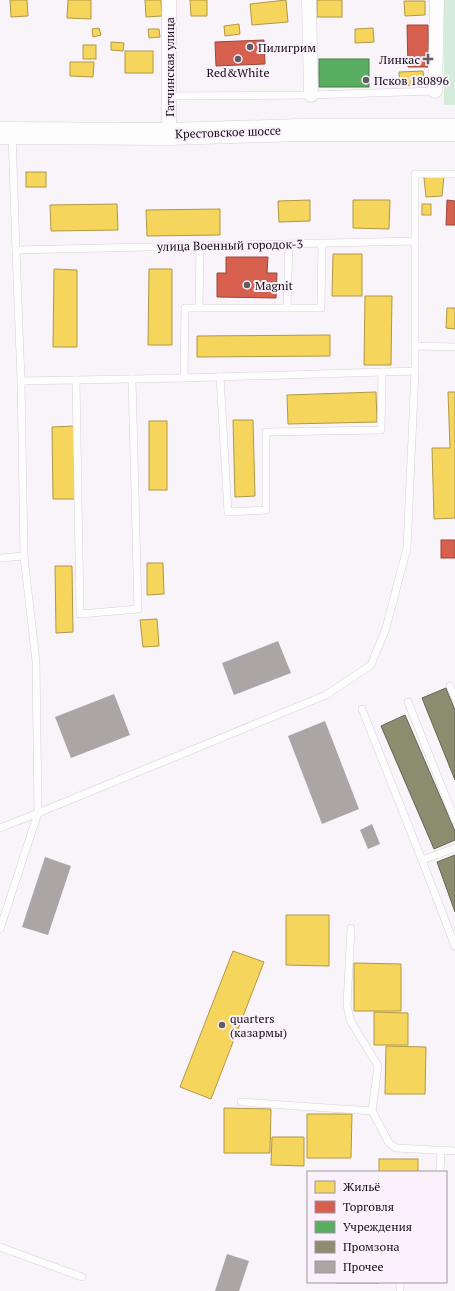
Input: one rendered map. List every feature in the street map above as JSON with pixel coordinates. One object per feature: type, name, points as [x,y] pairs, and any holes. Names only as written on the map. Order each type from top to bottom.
[{"type":"main road","name":"Крестовское шоссе","points":[[6,133],[168,134],[299,130],[455,130]]},
{"type":"street","name":"Гатчинская улица","points":[[168,134],[169,0]]},
{"type":"street","points":[[309,0],[311,95]]},
{"type":"street","points":[[436,91],[437,0]]},
{"type":"lane","points":[[169,96],[311,95],[436,91]]},
{"type":"lane","points":[[0,930],[38,813],[36,662],[24,556],[21,381],[16,250],[6,133]]},
{"type":"lane","points":[[0,828],[326,695],[371,665],[386,628],[407,548],[415,371],[415,174],[455,174]]},
{"type":"lane","name":"улица Военный городок-3","points":[[16,250],[415,241]]},
{"type":"lane","points":[[184,378],[184,308],[321,308],[322,243]]},
{"type":"lane","points":[[287,308],[289,244]]},
{"type":"lane","points":[[199,308],[200,245]]},
{"type":"lane","points":[[415,346],[455,347]]},
{"type":"lane","points":[[21,381],[415,371]]},
{"type":"lane","points":[[220,377],[228,512],[266,510],[266,432],[381,430],[382,372]]},
{"type":"lane","points":[[76,380],[80,614],[138,609],[132,379]]},
{"type":"lane","points":[[0,558],[24,556]]},
{"type":"lane","points":[[450,686],[455,698]]},
{"type":"lane","points":[[408,702],[455,820]]},
{"type":"lane","points":[[362,709],[455,946]]},
{"type":"lane","points":[[422,860],[455,848]]},
{"type":"lane","points":[[351,928],[346,1005],[350,1020],[378,1066],[372,1111],[389,1143],[396,1148],[455,1151]]},
{"type":"lane","points":[[242,1102],[372,1111]]},
{"type":"lane","points":[[440,1171],[441,1151]]},
{"type":"lane","points":[[0,1247],[82,1277]]},
{"type":"green space","points":[[444,0],[455,0],[455,105],[444,105]]},
{"type":"building: Жильё","points":[[10,0],[27,0],[28,16],[11,17]]},
{"type":"building: Жильё","points":[[68,0],[91,0],[91,19],[67,18]]},
{"type":"building: Жильё","points":[[145,0],[161,0],[162,16],[146,17]]},
{"type":"building: Жильё","points":[[190,0],[207,0],[207,16],[191,16]]},
{"type":"building: Жильё","points":[[286,0],[288,22],[252,25],[250,4]]},
{"type":"building: Жильё","points":[[317,0],[342,0],[342,17],[317,17]]},
{"type":"building: Жильё","points":[[404,1],[425,1],[425,15],[405,16]]},
{"type":"building: Жильё","points":[[239,24],[240,34],[225,36],[224,26]]},
{"type":"building: Жильё","points":[[99,28],[101,35],[93,37],[92,29]]},
{"type":"building: Жильё","points":[[373,28],[374,42],[355,43],[355,29]]},
{"type":"building: Жильё","points":[[148,29],[159,29],[160,37],[149,38]]},
{"type":"building: Жильё","points":[[111,42],[124,43],[123,51],[111,50]]},
{"type":"building: Жильё","points":[[83,45],[96,45],[96,59],[83,59]]},
{"type":"building: Жильё","points":[[125,51],[153,51],[153,73],[125,73]]},
{"type":"building: Жильё","points":[[70,62],[94,62],[93,77],[70,76]]},
{"type":"building: Жильё","points":[[423,71],[424,84],[400,86],[399,72]]},
{"type":"building: Жильё","points":[[26,172],[46,172],[46,187],[26,187]]},
{"type":"building: Жильё","points":[[444,176],[442,196],[426,197],[424,178]]},
{"type":"building: Жильё","points":[[310,200],[310,221],[279,222],[278,201]]},
{"type":"building: Жильё","points":[[353,200],[390,200],[389,229],[353,228]]},
{"type":"building: Жильё","points":[[117,204],[118,230],[51,231],[50,205]]},
{"type":"building: Жильё","points":[[422,204],[431,204],[431,215],[422,215]]},
{"type":"building: Жильё","points":[[220,209],[220,235],[147,236],[146,210]]},
{"type":"building: Жильё","points":[[333,254],[362,254],[362,296],[332,296]]},
{"type":"building: Жильё","points":[[54,269],[77,270],[77,347],[53,347]]},
{"type":"building: Жильё","points":[[149,269],[172,269],[172,345],[148,345]]},
{"type":"building: Жильё","points":[[365,296],[392,296],[391,365],[364,365]]},
{"type":"building: Жильё","points":[[447,308],[455,308],[455,329],[446,328]]},
{"type":"building: Жильё","points":[[330,335],[330,356],[197,357],[197,336]]},
{"type":"building: Жильё","points":[[376,392],[377,422],[288,424],[287,395]]},
{"type":"building: Жильё","points":[[448,392],[455,392],[455,518],[434,519],[432,448],[450,448]]},
{"type":"building: Жильё","points":[[233,420],[253,420],[255,496],[235,497]]},
{"type":"building: Жильё","points":[[149,421],[167,421],[167,490],[149,490]]},
{"type":"building: Жильё","points":[[74,426],[76,499],[53,499],[52,427]]},
{"type":"building: Жильё","points":[[147,563],[163,563],[164,594],[147,595]]},
{"type":"building: Жильё","points":[[55,566],[72,566],[73,632],[56,633]]},
{"type":"building: Жильё","points":[[157,619],[159,646],[143,647],[140,620]]},
{"type":"building: Жильё","points":[[286,915],[329,915],[329,966],[286,965]]},
{"type":"building: Жильё","name":"quarters (казармы)","points":[[233,951],[264,962],[211,1099],[180,1087]]},
{"type":"building: Жильё","points":[[354,963],[401,964],[401,1011],[354,1011]]},
{"type":"building: Жильё","points":[[374,1012],[408,1013],[408,1045],[374,1045]]},
{"type":"building: Жильё","points":[[386,1046],[426,1047],[425,1094],[385,1094]]},
{"type":"building: Жильё","points":[[224,1108],[271,1109],[270,1153],[224,1153]]},
{"type":"building: Жильё","points":[[307,1114],[352,1114],[351,1158],[307,1158]]},
{"type":"building: Жильё","points":[[272,1137],[304,1137],[304,1166],[271,1165]]},
{"type":"building: Жильё","points":[[379,1159],[418,1159],[418,1171],[379,1171]]},
{"type":"building: Торговля","points":[[407,25],[428,25],[429,67],[408,67]]},
{"type":"building: Торговля","points":[[264,40],[265,64],[216,66],[215,42]]},
{"type":"building: Торговля","points":[[447,200],[455,201],[455,225],[446,225]]},
{"type":"building: Торговля","name":"Magnit","points":[[226,257],[268,257],[267,273],[277,273],[276,298],[217,297],[217,273],[226,273]]},
{"type":"building: Торговля","points":[[441,540],[455,540],[455,558],[441,558]]},
{"type":"building: Учреждения","points":[[319,59],[369,59],[369,87],[319,87]]},
{"type":"building: Промзона","points":[[446,688],[455,710],[455,780],[422,698]]},
{"type":"building: Промзона","points":[[405,715],[455,831],[455,840],[434,849],[381,726]]},
{"type":"building: Промзона","points":[[455,855],[455,912],[437,862]]},
{"type":"building: Прочее","points":[[278,641],[291,673],[234,695],[222,663]]},
{"type":"building: Прочее","points":[[114,694],[130,735],[71,758],[55,717]]},
{"type":"building: Прочее","points":[[325,721],[359,809],[322,824],[288,736]]},
{"type":"building: Прочее","points":[[372,824],[380,844],[368,849],[360,830]]},
{"type":"building: Прочее","points":[[45,857],[71,866],[48,935],[22,927]]},
{"type":"building: Прочее","points":[[227,1254],[249,1261],[239,1291],[215,1291]]},
{"type":"place","name":"Пилигрим","points":[[250,47]]},
{"type":"place","name":"Red&White","points":[[238,59]]},
{"type":"place","name":"Линкас","points":[[428,59]]},
{"type":"place","name":"Псков 180896","points":[[366,80]]},
{"type":"place","name":"Magnit","points":[[247,285]]},
{"type":"place","name":"quarters (казармы)","points":[[222,1025]]}]
